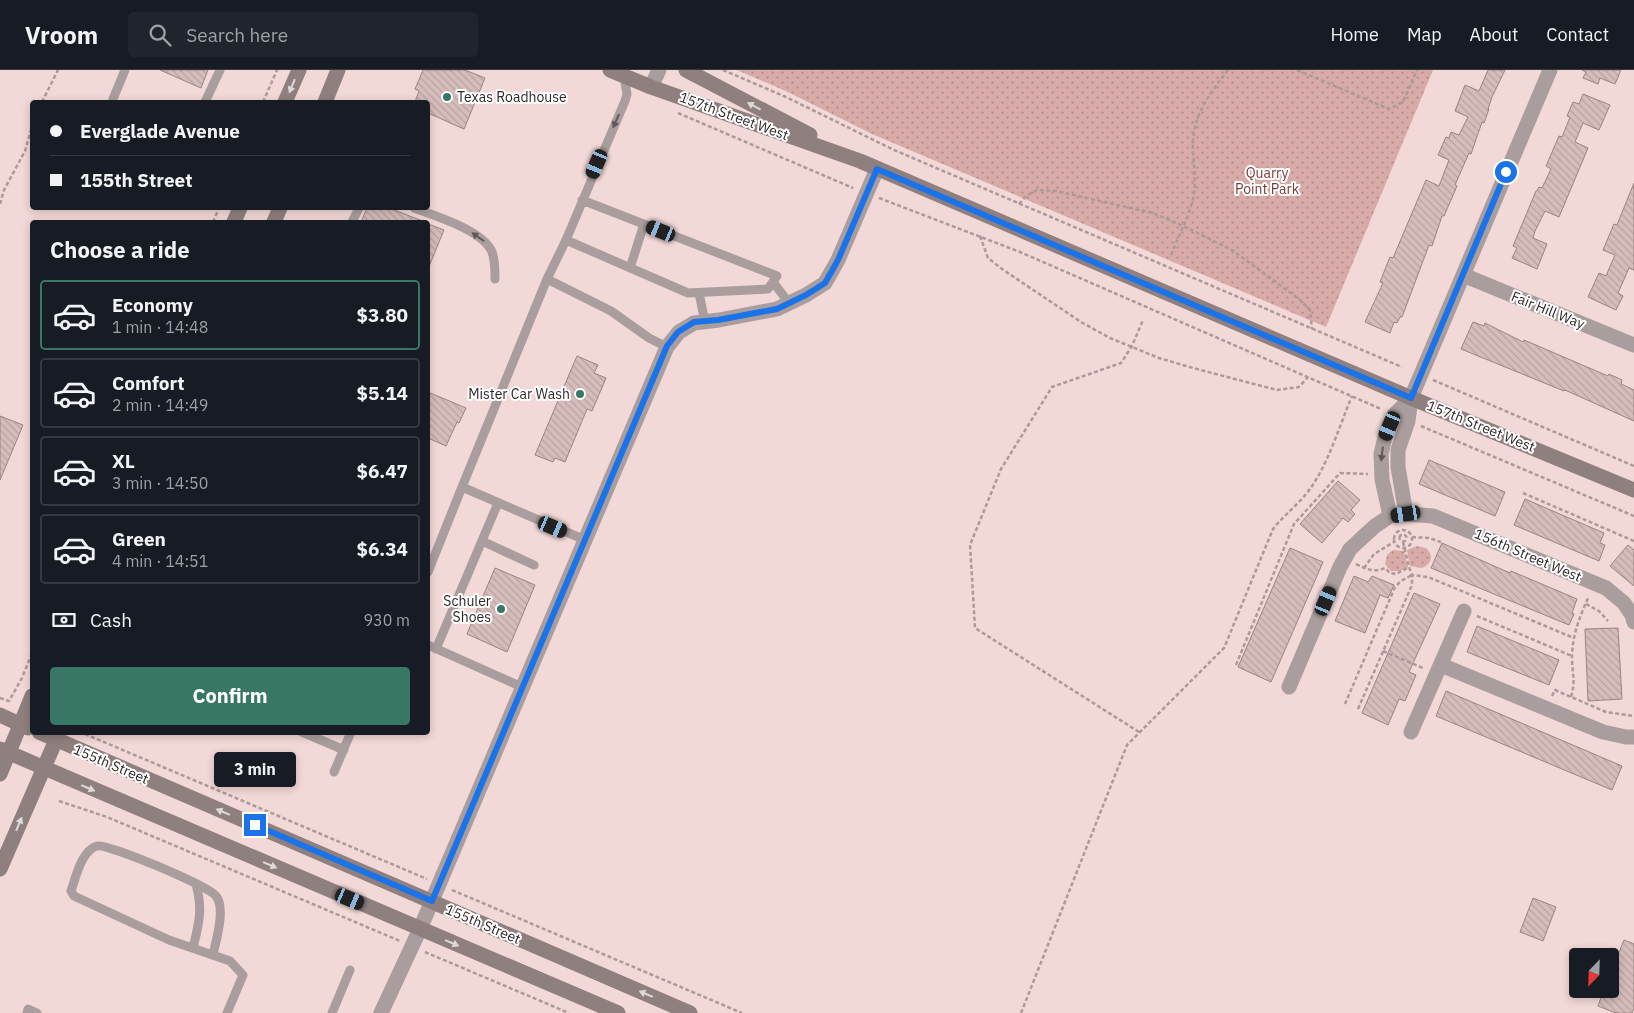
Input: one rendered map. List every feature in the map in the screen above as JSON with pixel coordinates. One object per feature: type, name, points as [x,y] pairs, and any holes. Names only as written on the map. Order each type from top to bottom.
[{"type":"street","points":[[286,100],[298,70]]},
{"type":"street","points":[[325,100],[338,70]]},
{"type":"street","name":"157th Street West","points":[[610,70],[651,87],[860,161]]},
{"type":"street","points":[[651,87],[659,70]]},
{"type":"street","name":"157th Street West","points":[[686,70],[877,169],[1411,398],[1634,490]]},
{"type":"street","points":[[1289,687],[1344,559],[1350,549],[1361,538],[1390,516],[1382,479],[1381,454],[1385,437],[1394,415],[1411,398],[1550,70]]},
{"type":"street","points":[[381,1013],[420,929],[667,346],[678,332],[694,322],[705,322],[777,309],[806,295],[825,283],[838,260],[877,169]]},
{"type":"street","name":"Fair Hill Way","points":[[1463,275],[1634,345]]},
{"type":"street","points":[[1406,514],[1398,467],[1398,450],[1413,423],[1411,398]]},
{"type":"street","name":"156th Street West","points":[[1390,516],[1406,514],[1426,515],[1442,519],[1606,588],[1624,603],[1634,622]]},
{"type":"street","points":[[1411,732],[1464,610]]},
{"type":"street","points":[[1439,669],[1603,732],[1626,738],[1634,738]]},
{"type":"street","points":[[0,774],[4,751],[26,727],[30,706]]},
{"type":"street","points":[[0,715],[26,727]]},
{"type":"street","points":[[0,869],[57,736]]},
{"type":"street","name":"155th Street","points":[[57,736],[690,1013]]},
{"type":"street","points":[[4,751],[618,1013]]},
{"type":"lane","points":[[113,99],[125,70]]},
{"type":"lane","points":[[206,100],[220,70]]},
{"type":"lane","points":[[430,567],[547,279],[566,240],[625,101],[624,76]]},
{"type":"lane","points":[[566,240],[688,293],[768,289],[777,276],[582,200]]},
{"type":"lane","points":[[419,210],[474,233],[485,241],[494,258],[495,279]]},
{"type":"lane","points":[[630,268],[644,224]]},
{"type":"lane","points":[[547,279],[611,311],[650,338],[667,346]]},
{"type":"lane","points":[[773,282],[789,303]]},
{"type":"lane","points":[[699,293],[705,322]]},
{"type":"lane","points":[[462,487],[585,540]]},
{"type":"lane","points":[[498,503],[432,647],[522,687]]},
{"type":"lane","points":[[482,541],[534,565]]},
{"type":"lane","points":[[309,735],[344,750]]},
{"type":"lane","points":[[334,772],[349,735]]},
{"type":"lane","points":[[213,955],[221,911],[217,896],[144,860],[105,846],[97,846],[87,853],[79,868],[71,891],[74,896],[169,940],[230,961],[243,975],[227,1013]]},
{"type":"lane","points":[[194,948],[201,915],[196,884]]},
{"type":"lane","points":[[332,1013],[350,970]]},
{"type":"lane","points":[[27,1013],[28,1009],[37,1013]]},
{"type":"path","points":[[43,100],[58,70]]},
{"type":"path","points":[[264,100],[278,70]]},
{"type":"path","points":[[723,70],[894,150],[1402,367]]},
{"type":"path","points":[[1171,255],[1194,192],[1195,171],[1193,151],[1195,124],[1202,107],[1214,87],[1228,70]]},
{"type":"path","points":[[1297,70],[1389,109],[1403,102],[1417,70]]},
{"type":"path","points":[[678,113],[845,185]]},
{"type":"path","points":[[0,204],[4,190],[25,151],[30,133]]},
{"type":"path","points":[[1019,204],[1026,196],[1038,190],[1056,191],[1153,213],[1232,250],[1299,298],[1310,310],[1312,329]]},
{"type":"path","points":[[884,201],[980,236],[1385,410]]},
{"type":"path","points":[[980,236],[988,258],[1002,270],[1081,322],[1110,338],[1159,358],[1277,390],[1299,387],[1308,377]]},
{"type":"path","points":[[1139,732],[974,628],[970,545],[1002,469],[1052,387],[1121,363],[1132,346],[1143,320]]},
{"type":"path","points":[[1432,380],[1634,466]]},
{"type":"path","points":[[1021,1013],[1127,745],[1224,648],[1273,529],[1311,488],[1324,464],[1352,396]]},
{"type":"path","points":[[1413,423],[1634,516]]},
{"type":"path","points":[[1236,665],[1294,524],[1340,473],[1372,474]]},
{"type":"path","points":[[1523,493],[1634,541]]},
{"type":"path","points":[[1394,542],[1395,534],[1401,530],[1408,531],[1412,537]]},
{"type":"path","points":[[1412,537],[1428,538],[1441,542]]},
{"type":"path","points":[[1394,542],[1400,547],[1404,547],[1411,542],[1412,537]]},
{"type":"path","points":[[1364,568],[1374,554],[1394,542]]},
{"type":"path","points":[[1358,709],[1412,584],[1412,575],[1404,542]]},
{"type":"path","points":[[1344,559],[1371,571],[1384,568],[1390,573],[1396,574],[1409,567]]},
{"type":"path","points":[[1345,704],[1394,587],[1412,575],[1428,577],[1574,638]]},
{"type":"path","points":[[1571,697],[1575,686],[1572,656],[1574,638],[1578,622],[1595,584]]},
{"type":"path","points":[[1586,604],[1599,611],[1608,621]]},
{"type":"path","points":[[1464,610],[1572,656]]},
{"type":"path","points":[[1383,651],[1439,669]]},
{"type":"path","points":[[0,698],[9,701],[22,678],[30,658]]},
{"type":"path","points":[[1549,702],[1555,690],[1606,712],[1634,716]]},
{"type":"path","points":[[87,735],[742,1013]]},
{"type":"path","points":[[59,801],[116,821],[569,1013]]},
{"type":"green space","name":"Quarry Point Park","points":[[737,70],[1433,70],[1326,327],[872,134],[790,93]]},
{"type":"green space","points":[[1417,546],[1426,548],[1431,556],[1430,562],[1422,568],[1410,566],[1407,550]]},
{"type":"green space","points":[[1393,550],[1404,551],[1408,567],[1400,571],[1391,571],[1385,564],[1387,555]]},
{"type":"building","points":[[160,70],[208,70],[201,88]]},
{"type":"building","name":"Texas Roadhouse","points":[[423,70],[465,70],[485,78],[464,129],[430,114],[430,100],[416,100],[419,91],[415,89]]},
{"type":"building","points":[[1488,70],[1505,70],[1492,97],[1471,154],[1469,153],[1455,185],[1457,186],[1444,216],[1442,216],[1432,246],[1429,245],[1402,317],[1400,317],[1397,323],[1394,322],[1390,333],[1365,322],[1383,283],[1380,282],[1390,257],[1393,258],[1426,180],[1439,186],[1449,160],[1438,155],[1446,137],[1449,138],[1451,132],[1459,135],[1468,117],[1455,111],[1465,85],[1479,91]]},
{"type":"building","points":[[1582,70],[1621,70],[1615,84],[1600,78],[1598,84],[1583,78],[1586,72]]},
{"type":"building","points":[[1583,94],[1610,105],[1599,130],[1583,123],[1575,142],[1588,148],[1559,217],[1545,211],[1535,231],[1533,238],[1547,244],[1537,269],[1512,258],[1517,248],[1513,246],[1536,191],[1539,187],[1542,188],[1551,169],[1546,166],[1559,136],[1562,137],[1570,117],[1567,116],[1573,102],[1579,104]]},
{"type":"building","points":[[1634,183],[1634,270],[1629,268],[1618,293],[1623,296],[1616,310],[1588,297],[1599,273],[1606,276],[1615,255],[1603,250],[1614,224],[1617,225]]},
{"type":"building","points":[[366,210],[394,210],[420,220],[362,220]]},
{"type":"building","points":[[430,225],[444,230],[430,264]]},
{"type":"building","points":[[1473,322],[1484,326],[1485,323],[1523,342],[1524,340],[1608,376],[1609,374],[1622,380],[1621,384],[1634,390],[1634,421],[1565,390],[1461,349]]},
{"type":"building","name":"Mister Car Wash","points":[[577,356],[598,365],[594,373],[606,378],[592,411],[587,409],[565,462],[555,458],[553,462],[535,455]]},
{"type":"building","points":[[430,393],[466,408],[446,446],[430,439]]},
{"type":"building","points":[[0,416],[23,425],[0,480]]},
{"type":"building","points":[[1429,460],[1505,492],[1495,516],[1419,484]]},
{"type":"building","points":[[1338,481],[1360,500],[1351,510],[1355,514],[1348,522],[1343,518],[1322,543],[1300,524]]},
{"type":"building","points":[[1525,499],[1604,533],[1600,543],[1605,545],[1599,561],[1514,525]]},
{"type":"building","points":[[1442,543],[1510,573],[1511,571],[1577,599],[1572,613],[1574,614],[1569,625],[1431,568]]},
{"type":"building","points":[[1628,545],[1634,550],[1634,586],[1610,566]]},
{"type":"building","points":[[1290,548],[1323,562],[1271,682],[1238,667]]},
{"type":"building","name":"Schuler Shoes","points":[[495,568],[535,585],[507,652],[467,634]]},
{"type":"building","points":[[1354,576],[1368,582],[1372,576],[1394,585],[1388,598],[1380,595],[1365,633],[1335,621]]},
{"type":"building","points":[[1414,593],[1440,604],[1409,672],[1416,675],[1405,701],[1399,699],[1388,725],[1362,713]]},
{"type":"building","points":[[1477,626],[1559,660],[1549,685],[1467,652]]},
{"type":"building","points":[[1618,628],[1622,699],[1588,701],[1585,629]]},
{"type":"building","points":[[1446,691],[1622,766],[1612,790],[1436,716]]},
{"type":"building","points":[[1533,898],[1556,907],[1543,941],[1520,932]]},
{"type":"building","points":[[1624,940],[1634,944],[1634,1008],[1632,1013],[1616,1013],[1598,1006],[1601,998],[1619,998],[1619,952]]},
{"type":"place","name":"Texas Roadhouse","points":[[447,97]]},
{"type":"place","name":"Mister Car Wash","points":[[580,394]]},
{"type":"place","name":"Schuler Shoes","points":[[501,609]]},
{"type":"route","points":[[255,825],[432,901],[667,346],[678,332],[694,322],[718,320],[777,309],[806,295],[825,283],[838,260],[877,169],[1411,398],[1506,172]]}]
